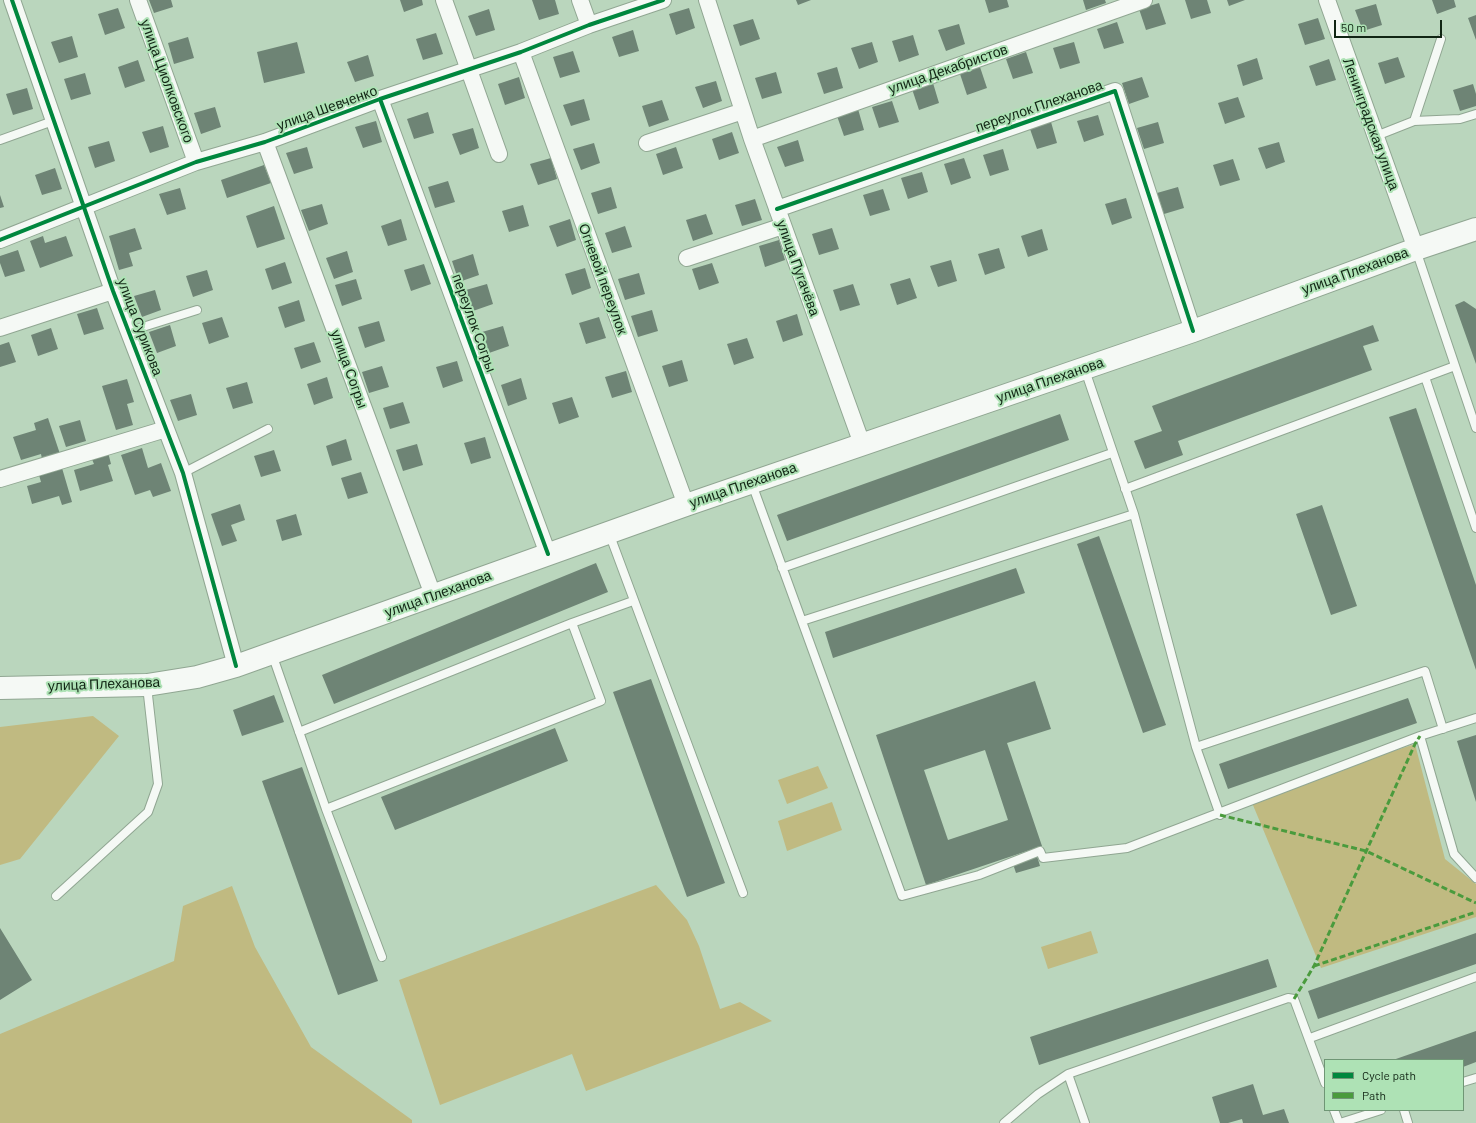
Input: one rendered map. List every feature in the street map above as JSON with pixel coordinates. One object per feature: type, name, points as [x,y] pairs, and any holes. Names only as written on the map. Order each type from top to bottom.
[{"type":"main road","name":"улица Плеханова","points":[[0,688],[147,685],[197,678],[236,666],[686,505],[1193,331],[1416,249],[1476,229]]},
{"type":"street","name":"улица Сурикова","points":[[12,0],[53,121],[114,291],[182,473],[236,666]]},
{"type":"street","name":"улица Циолковского","points":[[138,0],[196,162]]},
{"type":"street","points":[[444,0],[499,154]]},
{"type":"street","points":[[580,0],[589,25]]},
{"type":"street","name":"улица Шевченко","points":[[0,240],[196,162],[265,142],[380,99],[521,52],[589,25],[663,0]]},
{"type":"street","name":"улица Пугачёва","points":[[707,0],[752,139],[862,444]]},
{"type":"street","name":"улица Декабристов","points":[[752,139],[1144,0]]},
{"type":"street","name":"Ленинградская улица","points":[[1327,0],[1416,249]]},
{"type":"street","name":"Огневой переулок","points":[[521,52],[686,505]]},
{"type":"street","name":"переулок Плеханова","points":[[777,209],[1115,91],[1193,331]]},
{"type":"street","name":"переулок Согры","points":[[380,99],[548,554]]},
{"type":"street","points":[[647,143],[743,111]]},
{"type":"street","name":"улица Согры","points":[[265,142],[433,595]]},
{"type":"street","points":[[687,258],[783,226]]},
{"type":"street","points":[[0,328],[114,291]]},
{"type":"street","points":[[0,479],[166,429]]},
{"type":"lane","points":[[1414,121],[1441,39]]},
{"type":"lane","points":[[1376,136],[1414,121],[1460,119],[1476,114]]},
{"type":"lane","points":[[0,140],[53,121]]},
{"type":"lane","points":[[1416,249],[1476,428]]},
{"type":"lane","points":[[130,331],[197,310]]},
{"type":"lane","points":[[1124,489],[1455,366]]},
{"type":"lane","points":[[1084,369],[1124,489],[1134,514],[1196,747],[1220,815]]},
{"type":"lane","points":[[1425,377],[1476,528]]},
{"type":"lane","points":[[182,473],[268,429]]},
{"type":"lane","points":[[782,568],[1112,453]]},
{"type":"lane","points":[[752,482],[902,896],[979,875],[1040,851],[1043,858],[1128,848],[1220,815],[1420,736],[1476,718]]},
{"type":"lane","points":[[802,621],[1134,514]]},
{"type":"lane","points":[[608,533],[743,893]]},
{"type":"lane","points":[[299,732],[572,623],[633,601]]},
{"type":"lane","points":[[326,810],[601,701],[572,623]]},
{"type":"lane","points":[[272,653],[326,810],[382,957]]},
{"type":"lane","points":[[1196,747],[1425,671],[1444,729]]},
{"type":"lane","points":[[56,896],[148,812],[158,784],[147,685]]},
{"type":"lane","points":[[1420,736],[1454,854],[1476,878]]},
{"type":"lane","points":[[1310,1038],[1476,976]]},
{"type":"lane","points":[[1004,1123],[1034,1097],[1068,1074],[1288,998],[1294,999],[1310,1038],[1324,1080]]},
{"type":"lane","points":[[1068,1074],[1085,1123]]},
{"type":"lane","points":[[1464,1082],[1476,1078]]},
{"type":"lane","points":[[1334,1111],[1339,1123],[1378,1111]]},
{"type":"lane","points":[[1404,1111],[1408,1123]]},
{"type":"shaded area","points":[[93,716],[119,736],[20,859],[0,865],[0,727]]},
{"type":"shaded area","points":[[1415,744],[1445,859],[1476,884],[1476,917],[1321,968],[1250,798]]},
{"type":"shaded area","points":[[818,766],[828,788],[787,804],[778,780]]},
{"type":"shaded area","points":[[832,802],[842,830],[787,851],[778,821]]},
{"type":"shaded area","points":[[656,885],[687,920],[699,946],[720,1009],[740,1002],[772,1021],[586,1091],[572,1054],[440,1105],[399,980]]},
{"type":"shaded area","points":[[232,886],[255,947],[311,1047],[412,1120],[412,1123],[0,1123],[0,1034],[174,961],[183,906]]},
{"type":"shaded area","points":[[1091,931],[1098,953],[1048,969],[1041,947]]},
{"type":"building","points":[[149,0],[171,0],[173,7],[154,13]]},
{"type":"building","points":[[400,0],[422,0],[423,5],[404,12]]},
{"type":"building","points":[[532,0],[555,0],[559,14],[539,20]]},
{"type":"building","points":[[796,0],[811,0],[798,5]]},
{"type":"building","points":[[985,0],[1007,0],[1009,7],[989,13]]},
{"type":"building","points":[[1083,0],[1105,0],[1106,3],[1086,10]]},
{"type":"building","points":[[1185,0],[1207,0],[1211,13],[1191,19]]},
{"type":"building","points":[[1227,0],[1245,0],[1229,6]]},
{"type":"building","points":[[1432,0],[1454,0],[1456,7],[1437,14]]},
{"type":"building","points":[[1159,3],[1166,24],[1146,30],[1139,9]]},
{"type":"building","points":[[1376,4],[1382,25],[1363,31],[1355,10]]},
{"type":"building","points":[[118,8],[125,28],[105,35],[98,14]]},
{"type":"building","points":[[689,8],[695,28],[676,35],[669,14]]},
{"type":"building","points":[[489,9],[495,30],[476,36],[468,16]]},
{"type":"building","points":[[1476,15],[1476,40],[1468,18]]},
{"type":"building","points":[[1318,18],[1325,39],[1305,45],[1298,24]]},
{"type":"building","points":[[753,19],[760,39],[740,46],[733,25]]},
{"type":"building","points":[[1117,22],[1124,43],[1104,49],[1097,29]]},
{"type":"building","points":[[959,24],[965,44],[946,51],[938,30]]},
{"type":"building","points":[[633,30],[639,51],[619,57],[612,37]]},
{"type":"building","points":[[436,33],[443,54],[423,60],[416,39]]},
{"type":"building","points":[[913,35],[919,55],[899,62],[892,41]]},
{"type":"building","points":[[72,36],[78,57],[59,63],[51,42]]},
{"type":"building","points":[[188,37],[194,58],[174,64],[168,43]]},
{"type":"building","points":[[297,42],[305,73],[264,83],[257,52]]},
{"type":"building","points":[[872,42],[878,62],[859,69],[851,48]]},
{"type":"building","points":[[1074,42],[1080,63],[1060,69],[1053,48]]},
{"type":"building","points":[[573,51],[580,72],[560,78],[553,57]]},
{"type":"building","points":[[1026,52],[1033,73],[1013,79],[1006,59]]},
{"type":"building","points":[[368,55],[374,76],[355,82],[347,62]]},
{"type":"building","points":[[1398,57],[1405,77],[1385,84],[1378,63]]},
{"type":"building","points":[[1257,58],[1263,79],[1243,86],[1237,65]]},
{"type":"building","points":[[1329,59],[1336,80],[1316,86],[1309,66]]},
{"type":"building","points":[[138,60],[145,81],[125,88],[118,67]]},
{"type":"building","points":[[837,67],[843,88],[824,94],[817,73]]},
{"type":"building","points":[[980,67],[987,88],[967,95],[960,74]]},
{"type":"building","points":[[776,72],[782,93],[762,99],[755,78]]},
{"type":"building","points":[[85,73],[91,94],[71,100],[64,79]]},
{"type":"building","points":[[519,77],[525,98],[505,105],[498,84]]},
{"type":"building","points":[[1142,77],[1149,97],[1129,104],[1122,83]]},
{"type":"building","points":[[716,81],[722,101],[703,108],[695,87]]},
{"type":"building","points":[[933,83],[939,103],[919,110],[912,89]]},
{"type":"building","points":[[1473,84],[1476,94],[1476,106],[1460,111],[1453,90]]},
{"type":"building","points":[[27,88],[33,109],[13,115],[6,94]]},
{"type":"building","points":[[1238,97],[1245,117],[1225,124],[1218,103]]},
{"type":"building","points":[[584,99],[590,120],[571,126],[563,105]]},
{"type":"building","points":[[662,100],[669,120],[649,127],[642,106]]},
{"type":"building","points":[[892,101],[899,122],[879,128],[872,107]]},
{"type":"building","points":[[215,107],[221,127],[201,134],[194,113]]},
{"type":"building","points":[[858,109],[864,130],[844,136],[837,116]]},
{"type":"building","points":[[428,112],[434,133],[414,139],[407,119]]},
{"type":"building","points":[[1098,115],[1104,135],[1084,142],[1077,121]]},
{"type":"building","points":[[376,121],[382,142],[363,148],[355,127]]},
{"type":"building","points":[[1051,122],[1057,143],[1037,149],[1030,129]]},
{"type":"building","points":[[1158,122],[1164,143],[1144,149],[1137,128]]},
{"type":"building","points":[[163,126],[169,147],[150,153],[142,132]]},
{"type":"building","points":[[473,128],[479,148],[460,155],[452,134]]},
{"type":"building","points":[[732,132],[739,153],[719,160],[712,139]]},
{"type":"building","points":[[798,140],[804,161],[785,167],[777,147]]},
{"type":"building","points":[[109,141],[115,161],[95,168],[88,147]]},
{"type":"building","points":[[1279,142],[1285,162],[1266,169],[1258,148]]},
{"type":"building","points":[[594,143],[600,163],[581,170],[573,149]]},
{"type":"building","points":[[307,147],[313,168],[294,174],[286,153]]},
{"type":"building","points":[[676,147],[683,168],[663,175],[656,154]]},
{"type":"building","points":[[1003,149],[1009,170],[990,176],[983,155]]},
{"type":"building","points":[[551,158],[557,179],[538,185],[530,164]]},
{"type":"building","points":[[964,158],[971,178],[951,185],[944,164]]},
{"type":"building","points":[[1233,159],[1240,180],[1220,186],[1213,165]]},
{"type":"building","points":[[264,165],[271,183],[227,198],[221,180]]},
{"type":"building","points":[[55,168],[62,189],[42,195],[35,175]]},
{"type":"building","points":[[922,172],[928,192],[908,199],[901,178]]},
{"type":"building","points":[[448,181],[455,202],[435,208],[428,187]]},
{"type":"building","points":[[611,187],[617,208],[598,214],[591,193]]},
{"type":"building","points":[[1178,187],[1184,208],[1164,214],[1157,193]]},
{"type":"building","points":[[180,188],[186,209],[167,215],[159,194]]},
{"type":"building","points":[[883,189],[890,210],[870,216],[863,195]]},
{"type":"building","points":[[0,195],[4,207],[0,208]]},
{"type":"building","points":[[1126,198],[1132,218],[1112,225],[1105,204]]},
{"type":"building","points":[[755,199],[762,220],[742,226],[735,205]]},
{"type":"building","points":[[322,204],[328,224],[309,231],[301,210]]},
{"type":"building","points":[[523,205],[529,226],[509,232],[502,211]]},
{"type":"building","points":[[274,206],[285,239],[257,248],[246,216]]},
{"type":"building","points":[[706,214],[713,234],[693,241],[686,220]]},
{"type":"building","points":[[401,219],[407,240],[388,246],[381,226]]},
{"type":"building","points":[[570,219],[576,240],[557,247],[549,226]]},
{"type":"building","points":[[625,226],[632,247],[612,253],[605,233]]},
{"type":"building","points":[[135,228],[142,249],[129,253],[133,266],[119,270],[109,236]]},
{"type":"building","points":[[832,228],[839,249],[819,255],[812,234]]},
{"type":"building","points":[[1042,229],[1048,250],[1028,257],[1021,236]]},
{"type":"building","points":[[43,236],[45,243],[66,236],[73,256],[40,268],[30,241]]},
{"type":"building","points":[[779,240],[785,260],[765,267],[759,246]]},
{"type":"building","points":[[999,248],[1005,268],[985,275],[978,254]]},
{"type":"building","points":[[18,250],[25,271],[5,277],[0,263],[0,256]]},
{"type":"building","points":[[347,251],[353,272],[334,279],[326,258]]},
{"type":"building","points":[[473,254],[479,275],[459,282],[452,261]]},
{"type":"building","points":[[951,260],[957,281],[938,287],[930,266]]},
{"type":"building","points":[[285,262],[292,283],[272,290],[265,269]]},
{"type":"building","points":[[712,263],[719,283],[699,290],[692,269]]},
{"type":"building","points":[[424,264],[431,284],[411,291],[404,270]]},
{"type":"building","points":[[585,268],[591,288],[572,295],[565,274]]},
{"type":"building","points":[[207,270],[213,290],[193,297],[186,276]]},
{"type":"building","points":[[639,273],[645,294],[625,300],[618,279]]},
{"type":"building","points":[[910,278],[917,298],[897,305],[890,284]]},
{"type":"building","points":[[356,279],[362,299],[342,306],[335,285]]},
{"type":"building","points":[[487,284],[493,304],[473,311],[466,290]]},
{"type":"building","points":[[853,284],[860,305],[840,311],[833,290]]},
{"type":"building","points":[[155,290],[161,310],[142,317],[134,296]]},
{"type":"building","points":[[299,300],[305,321],[285,328],[278,307]]},
{"type":"building","points":[[1464,301],[1476,309],[1476,364],[1455,305]]},
{"type":"building","points":[[97,308],[104,329],[84,335],[77,314]]},
{"type":"building","points":[[652,310],[658,331],[638,337],[631,316]]},
{"type":"building","points":[[797,314],[803,335],[783,342],[776,321]]},
{"type":"building","points":[[222,317],[229,337],[209,344],[202,323]]},
{"type":"building","points":[[599,317],[606,338],[586,344],[579,323]]},
{"type":"building","points":[[379,321],[385,341],[365,348],[358,327]]},
{"type":"building","points":[[170,325],[176,346],[157,353],[149,332]]},
{"type":"building","points":[[1373,325],[1379,341],[1363,346],[1372,370],[1178,441],[1183,455],[1145,469],[1134,441],[1162,431],[1152,406]]},
{"type":"building","points":[[503,326],[509,346],[489,353],[482,332]]},
{"type":"building","points":[[51,328],[58,349],[38,356],[31,335]]},
{"type":"building","points":[[747,338],[754,358],[734,365],[727,344]]},
{"type":"building","points":[[9,342],[16,362],[0,367],[0,345]]},
{"type":"building","points":[[314,342],[321,362],[301,369],[294,348]]},
{"type":"building","points":[[682,360],[688,381],[669,387],[662,366]]},
{"type":"building","points":[[457,361],[463,381],[443,388],[436,367]]},
{"type":"building","points":[[382,366],[389,387],[369,393],[362,372]]},
{"type":"building","points":[[626,371],[632,392],[612,398],[605,377]]},
{"type":"building","points":[[327,377],[333,398],[314,405],[307,384]]},
{"type":"building","points":[[521,378],[527,399],[508,406],[501,385]]},
{"type":"building","points":[[127,379],[134,402],[127,404],[133,425],[116,430],[102,386]]},
{"type":"building","points":[[247,382],[253,403],[233,409],[226,388]]},
{"type":"building","points":[[191,394],[197,415],[178,421],[170,400]]},
{"type":"building","points":[[572,397],[579,417],[559,424],[552,403]]},
{"type":"building","points":[[403,402],[410,423],[390,429],[383,408]]},
{"type":"building","points":[[1416,408],[1476,585],[1476,670],[1389,417]]},
{"type":"building","points":[[1060,414],[1069,440],[787,541],[777,515]]},
{"type":"building","points":[[48,418],[60,454],[42,459],[41,454],[21,460],[13,437],[36,430],[34,423]]},
{"type":"building","points":[[80,420],[86,441],[66,447],[59,426]]},
{"type":"building","points":[[485,437],[491,458],[471,464],[464,443]]},
{"type":"building","points":[[346,439],[352,460],[332,466],[326,446]]},
{"type":"building","points":[[417,444],[423,465],[403,471],[396,450]]},
{"type":"building","points":[[142,448],[148,468],[161,463],[171,491],[153,497],[150,490],[135,495],[121,455]]},
{"type":"building","points":[[274,450],[281,471],[261,477],[254,456]]},
{"type":"building","points":[[108,452],[111,464],[108,465],[113,481],[80,491],[74,470],[94,464],[91,457]]},
{"type":"building","points":[[62,468],[72,502],[62,505],[59,496],[32,504],[27,486],[41,482],[39,475]]},
{"type":"building","points":[[361,472],[368,493],[348,499],[341,478]]},
{"type":"building","points":[[240,504],[245,520],[231,525],[237,541],[222,546],[211,514]]},
{"type":"building","points":[[1322,505],[1357,606],[1331,615],[1296,514]]},
{"type":"building","points":[[296,514],[302,535],[282,541],[276,520]]},
{"type":"building","points":[[1099,536],[1166,725],[1143,733],[1077,544]]},
{"type":"building","points":[[596,563],[608,592],[334,704],[322,675]]},
{"type":"building","points":[[1016,568],[1025,593],[833,658],[825,632]]},
{"type":"building","points":[[651,679],[725,883],[687,897],[613,692]]},
{"type":"building","points":[[1035,681],[1051,729],[1007,743],[1042,846],[926,885],[876,735]],"holes":[[[985,750],[1008,820],[948,840],[924,770]]]},
{"type":"building","points":[[274,695],[284,722],[242,736],[233,710]]},
{"type":"building","points":[[1408,698],[1417,723],[1228,789],[1219,764]]},
{"type":"building","points":[[555,728],[568,761],[395,830],[381,797]]},
{"type":"building","points":[[1476,735],[1476,802],[1457,741]]},
{"type":"building","points":[[302,767],[378,981],[338,995],[262,781]]},
{"type":"building","points":[[1037,856],[1040,866],[1016,873],[1013,864]]},
{"type":"building","points":[[0,928],[32,980],[0,1000]]},
{"type":"building","points":[[1476,933],[1476,964],[1318,1019],[1308,991]]},
{"type":"building","points":[[1268,959],[1277,987],[1039,1065],[1030,1037]]},
{"type":"building","points":[[1476,1031],[1476,1062],[1464,1067],[1464,1059],[1396,1059]]},
{"type":"building","points":[[1253,1084],[1263,1115],[1284,1109],[1289,1123],[1243,1123],[1242,1119],[1228,1123],[1220,1123],[1212,1097]]},
{"type":"marked path","points":[[1294,999],[1314,966],[1420,736]]},
{"type":"marked path","points":[[1220,815],[1366,851],[1476,903]]},
{"type":"marked path","points":[[1314,966],[1476,912]]},
{"type":"cycle path","points":[[12,0],[113,291],[183,473],[236,666]]},
{"type":"cycle path","points":[[0,240],[196,162],[265,142],[380,99],[521,52],[589,25],[663,0]]},
{"type":"cycle path","points":[[777,209],[1115,91],[1193,331]]},
{"type":"cycle path","points":[[380,99],[548,554]]}]
